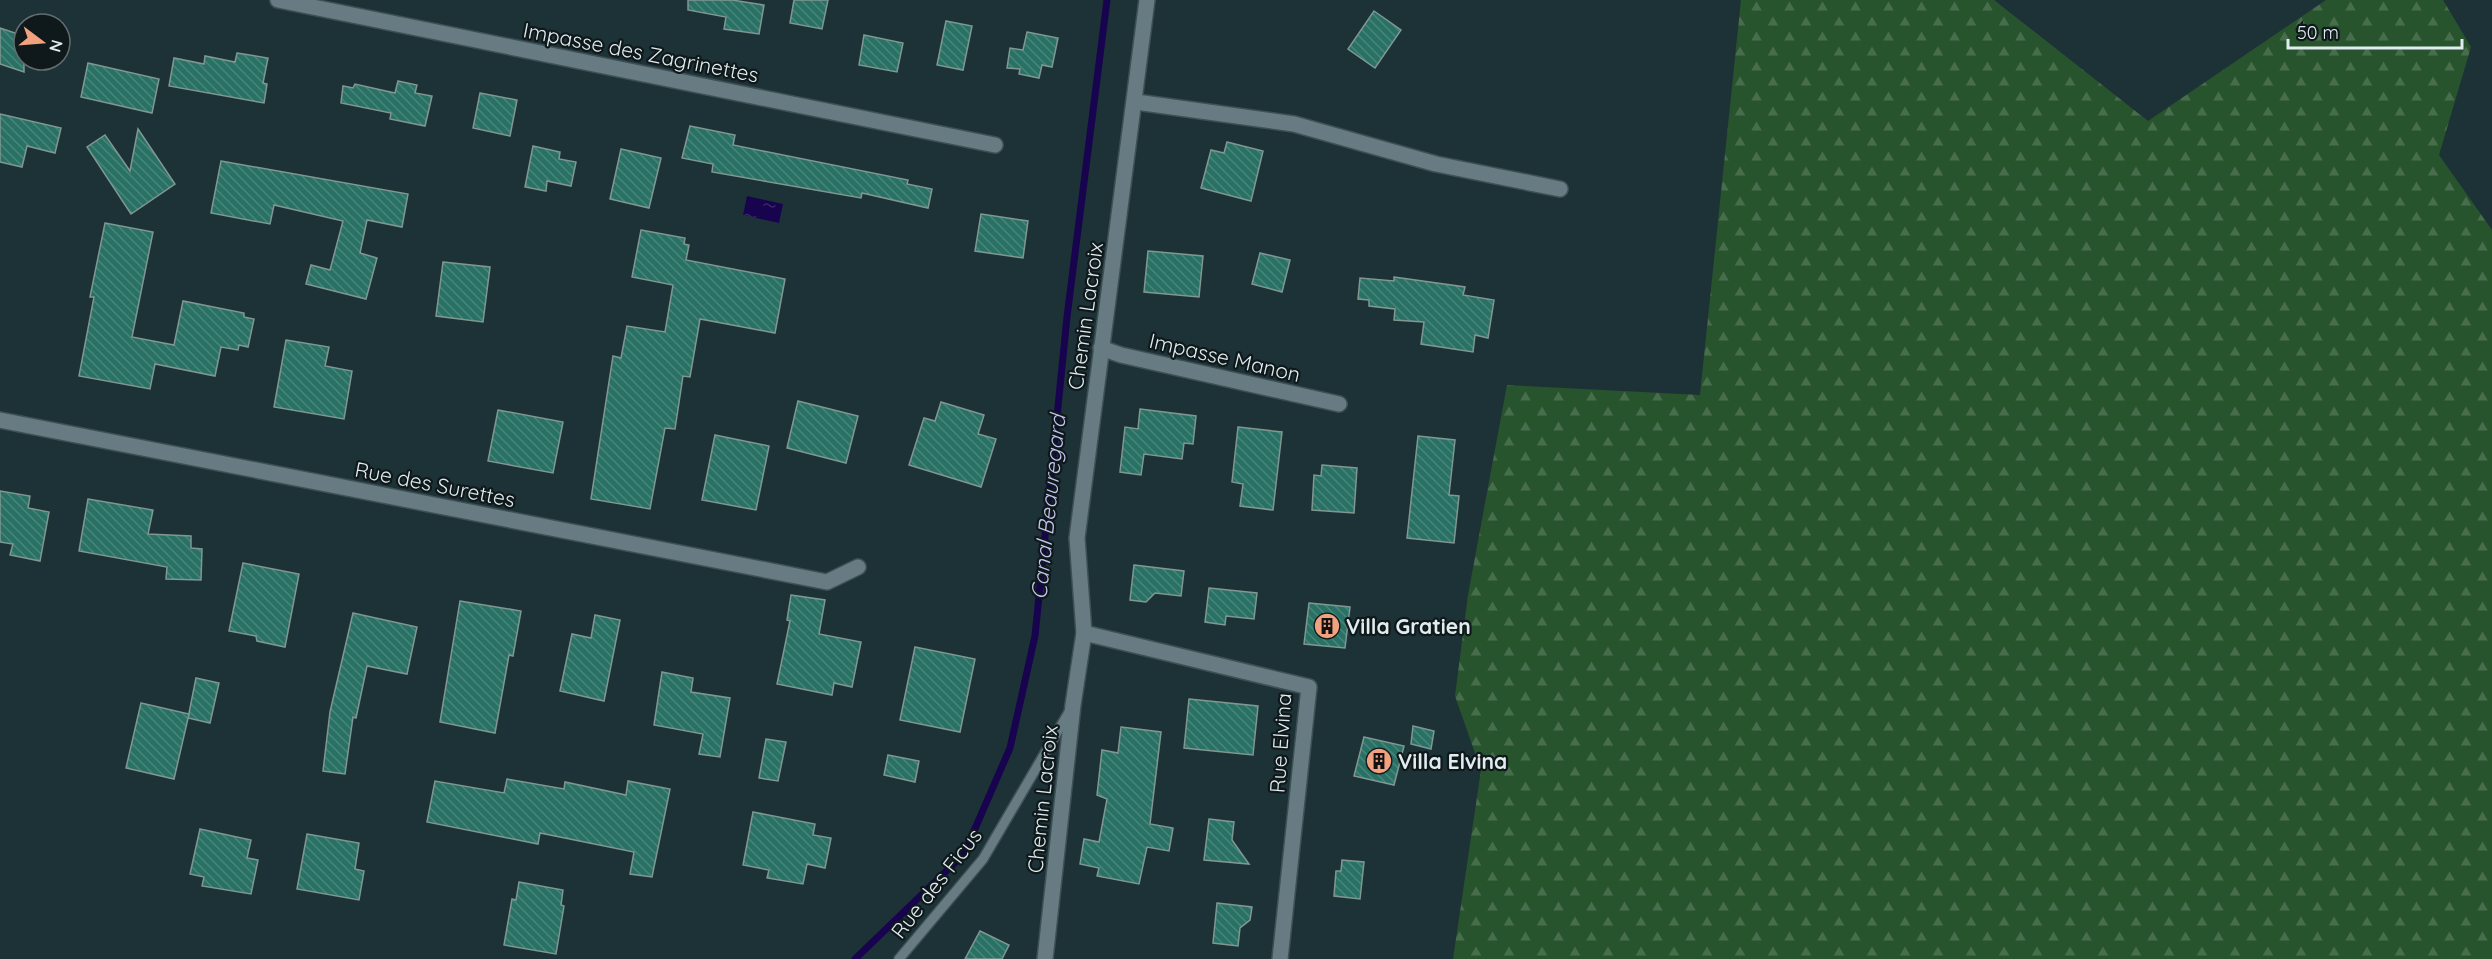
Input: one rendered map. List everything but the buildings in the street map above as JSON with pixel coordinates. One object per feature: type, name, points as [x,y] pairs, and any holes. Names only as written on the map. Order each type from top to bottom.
[{"type":"street","name":"Impasse des Zagrinettes","points":[[278,0],[995,145]]},
{"type":"street","name":"Chemin Lacroix","points":[[1045,959],[1073,705],[1084,633],[1077,538],[1136,102],[1147,0]]},
{"type":"street","points":[[1136,102],[1294,124],[1436,164],[1560,189]]},
{"type":"street","name":"Impasse Manon","points":[[1101,348],[1122,355],[1340,404]]},
{"type":"street","name":"Rue des Surettes","points":[[0,420],[828,582],[858,567]]},
{"type":"street","name":"Rue Elvina","points":[[1084,633],[1310,687],[1280,959]]},
{"type":"lane","name":"Rue des Ficus","points":[[899,959],[983,859],[1073,705]]},
{"type":"green space","points":[[1741,0],[1994,0],[2148,121],[2326,0],[2443,0],[2471,47],[2439,155],[2492,230],[2492,959],[1453,959],[1481,770],[1455,696],[1468,595],[1507,385],[1700,395]]},
{"type":"water","points":[[747,196],[783,204],[779,223],[743,215]]},
{"type":"waterway","name":"Canal Beauregard","points":[[855,959],[964,854],[1010,748],[1035,636],[1067,317],[1107,0]]},
{"type":"place","name":"Villa Gratien","points":[[1327,626]]},
{"type":"place","name":"Villa Elvina","points":[[1379,761]]}]
